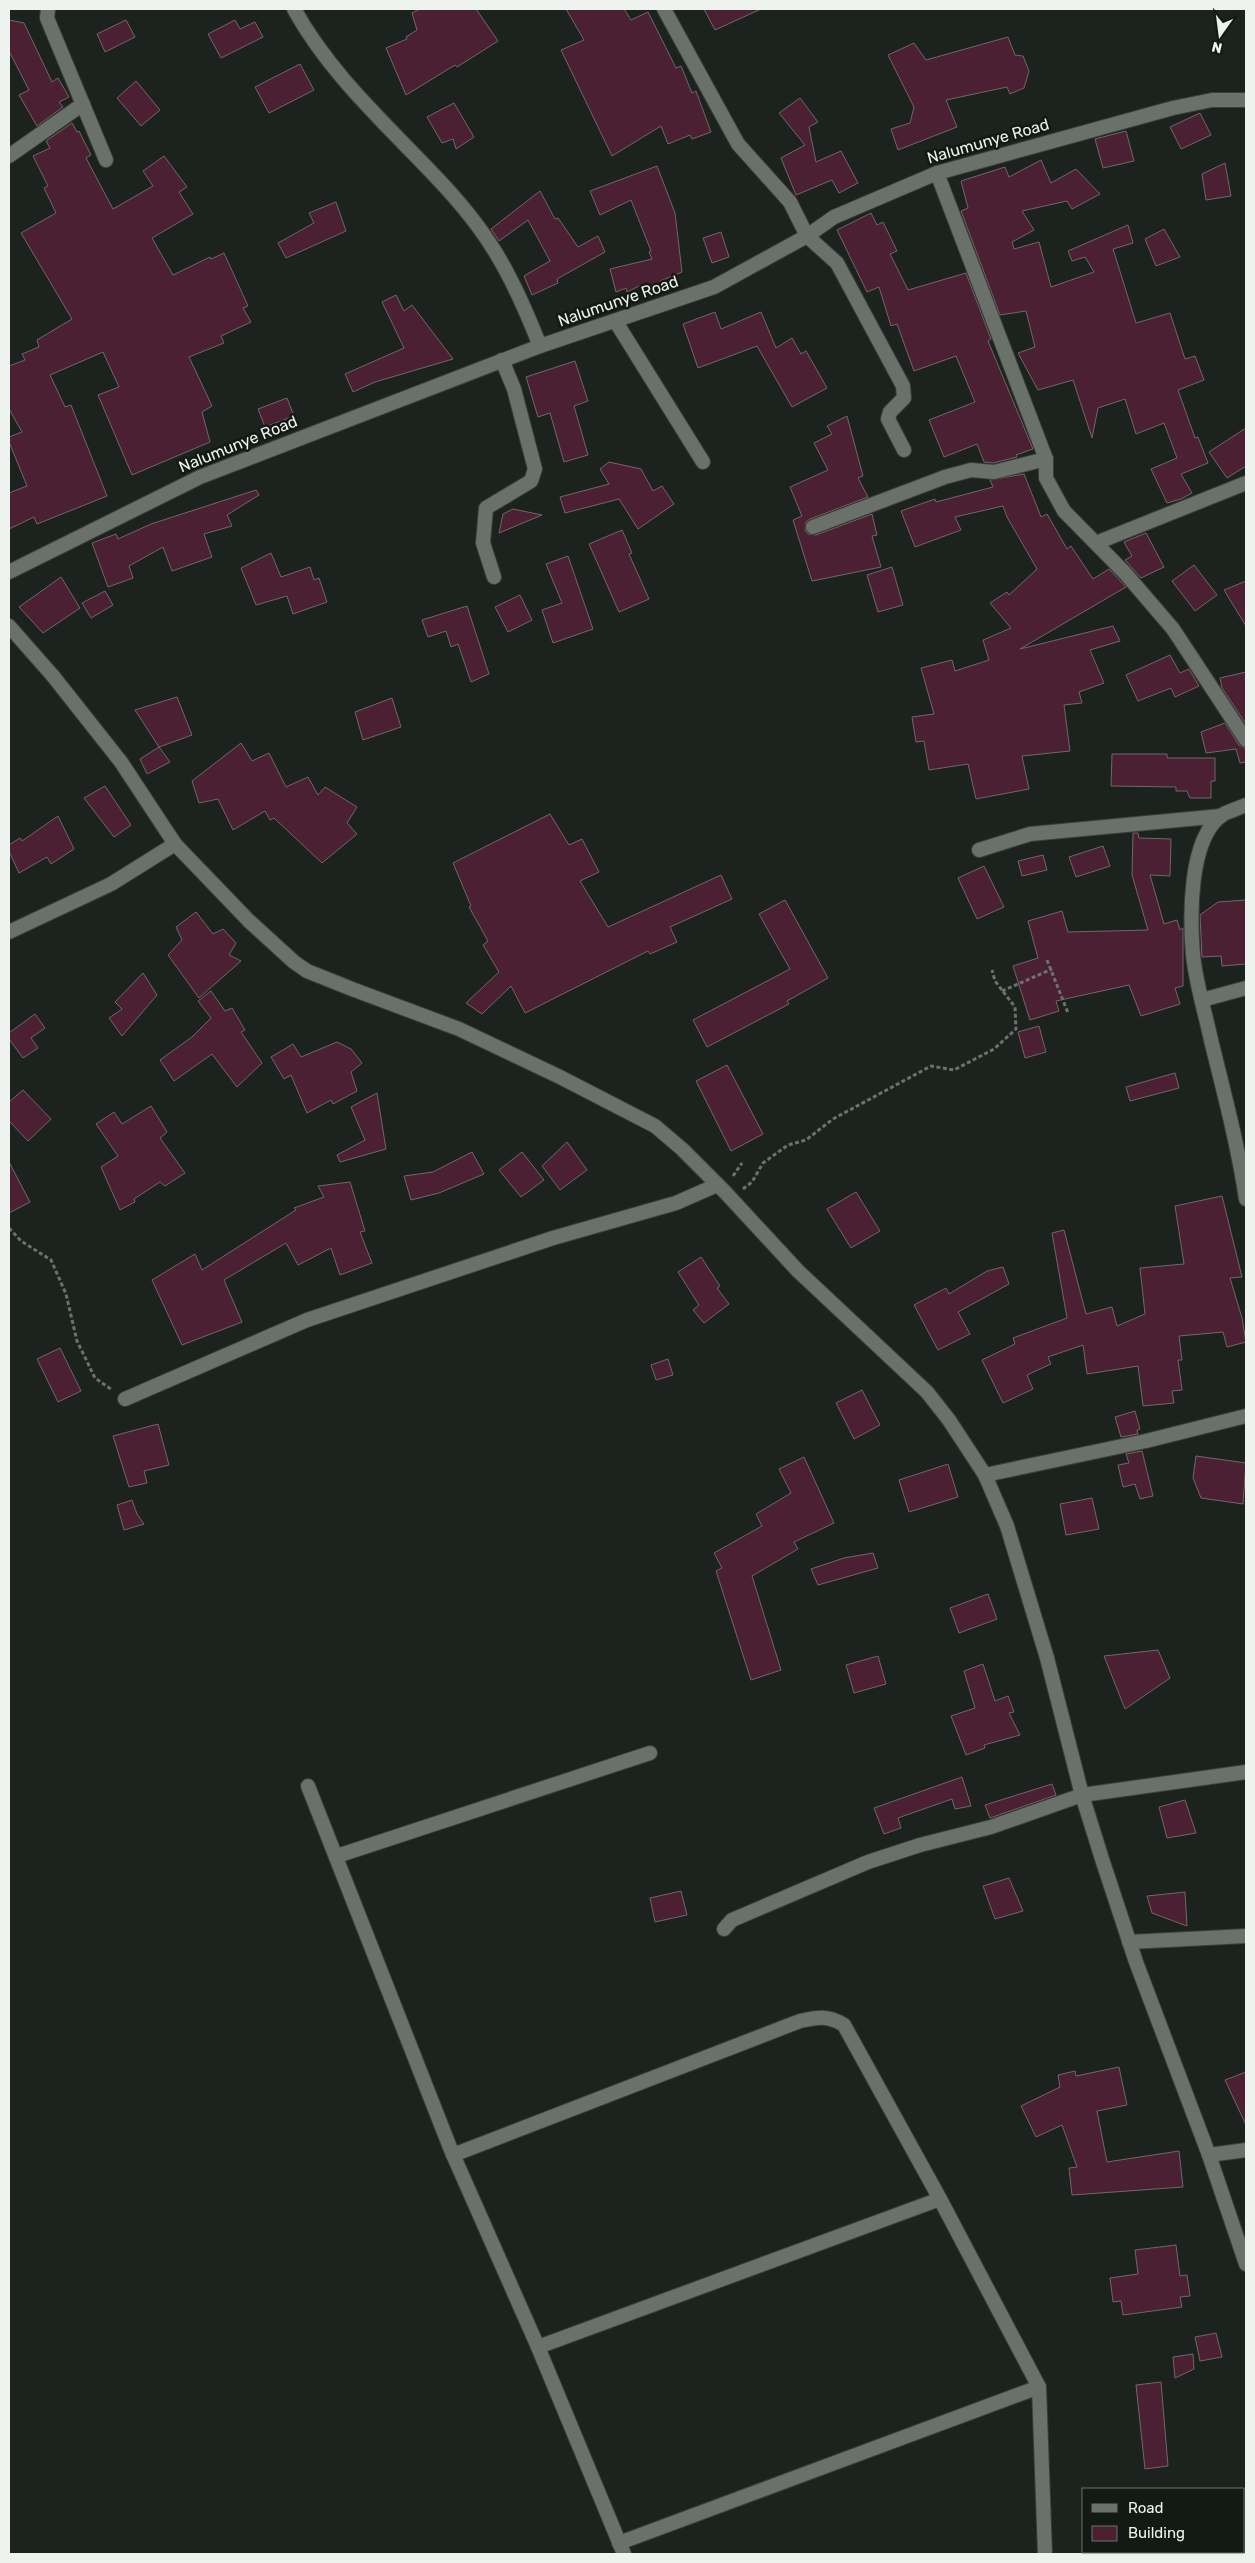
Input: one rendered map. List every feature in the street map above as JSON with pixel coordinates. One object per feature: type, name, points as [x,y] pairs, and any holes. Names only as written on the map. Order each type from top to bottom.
[{"type":"street","points":[[48,9],[47,18],[106,160]]},
{"type":"street","points":[[294,9],[308,35],[338,75],[436,177],[494,250],[524,308],[540,346]]},
{"type":"street","points":[[664,9],[738,144],[790,202],[808,236],[837,262],[903,386],[904,398],[890,412],[888,419],[904,450]]},
{"type":"street","name":"Nalumunye Road","points":[[9,572],[200,478],[502,360],[714,287],[808,236],[834,217],[937,173],[1173,108],[1212,100],[1246,100]]},
{"type":"street","points":[[9,156],[83,104]]},
{"type":"street","points":[[937,173],[1046,459],[1046,478],[1064,511],[1096,543],[1173,629],[1246,740]]},
{"type":"street","points":[[616,322],[703,462]]},
{"type":"street","points":[[494,577],[483,543],[486,508],[531,481],[535,469],[514,389],[502,360]]},
{"type":"street","points":[[813,527],[945,477],[971,470],[994,472],[1046,459]]},
{"type":"street","points":[[1096,543],[1246,483]]},
{"type":"street","points":[[9,626],[53,676],[121,762],[176,844],[249,921],[294,962],[307,971],[459,1030],[636,1115],[655,1126],[675,1143],[730,1198],[798,1271],[927,1392],[949,1420],[985,1475],[1007,1526],[1047,1658],[1082,1795],[1129,1942],[1174,2067],[1209,2155],[1246,2264]]},
{"type":"street","points":[[979,850],[1030,834],[1221,816],[1246,805]]},
{"type":"street","points":[[1221,816],[1211,828],[1196,864],[1192,912],[1193,956],[1240,1156],[1246,1199]]},
{"type":"street","points":[[9,932],[111,884],[176,844]]},
{"type":"street","points":[[1202,1000],[1246,988]]},
{"type":"street","points":[[125,1399],[307,1320],[553,1238],[676,1202],[717,1185]]},
{"type":"street","points":[[985,1475],[1146,1442],[1246,1416]]},
{"type":"street","points":[[337,1856],[650,1753]]},
{"type":"street","points":[[724,1929],[732,1920],[868,1862],[920,1845],[991,1827],[1082,1795],[1246,1772]]},
{"type":"street","points":[[308,1786],[453,2156],[538,2347],[621,2549],[1039,2388]]},
{"type":"street","points":[[1129,1942],[1246,1936]]},
{"type":"street","points":[[453,2156],[800,2021],[821,2017],[833,2018],[844,2025],[940,2199],[1039,2388],[1045,2554]]},
{"type":"street","points":[[1209,2155],[1246,2150]]},
{"type":"street","points":[[538,2347],[940,2199]]},
{"type":"path","points":[[1047,960],[1068,1013]]},
{"type":"path","points":[[1002,990],[1052,969]]},
{"type":"path","points":[[730,1198],[752,1182],[763,1163],[788,1145],[806,1140],[833,1119],[931,1066],[954,1070],[994,1049],[1016,1029],[1015,1007],[995,981],[992,970]]},
{"type":"path","points":[[9,1228],[21,1241],[51,1260],[66,1294],[77,1341],[95,1378],[125,1399]]},
{"type":"building","points":[[420,9],[476,9],[498,41],[457,67],[455,65],[406,95],[386,48],[407,39],[406,37],[417,30],[412,13]]},
{"type":"building","points":[[566,9],[624,9],[631,20],[648,12],[676,68],[681,66],[692,93],[696,91],[711,132],[692,139],[690,135],[668,144],[661,126],[612,156],[561,50],[584,40]]},
{"type":"building","points":[[704,9],[761,9],[715,30]]},
{"type":"building","points":[[9,20],[24,23],[52,82],[58,78],[69,97],[59,102],[63,107],[37,126],[19,95],[29,90],[9,51]]},
{"type":"building","points":[[126,20],[135,37],[105,52],[97,34]]},
{"type":"building","points":[[235,20],[240,29],[255,22],[263,37],[221,58],[208,34]]},
{"type":"building","points":[[1008,37],[1015,55],[1023,56],[1029,71],[1024,88],[1010,94],[1007,87],[946,100],[957,127],[898,150],[891,129],[910,123],[914,107],[888,55],[914,43],[926,60]]},
{"type":"building","points":[[300,64],[314,90],[269,113],[255,87]]},
{"type":"building","points":[[136,81],[160,110],[141,126],[117,98]]},
{"type":"building","points":[[800,98],[818,122],[809,127],[816,162],[841,151],[858,183],[839,193],[832,180],[796,195],[781,158],[805,145],[779,113]]},
{"type":"building","points":[[454,103],[474,137],[456,149],[453,139],[442,143],[427,117]]},
{"type":"building","points":[[1200,113],[1211,135],[1181,149],[1170,127]]},
{"type":"building","points":[[72,123],[77,132],[79,131],[91,155],[86,158],[113,209],[153,186],[143,171],[164,156],[187,187],[179,192],[193,214],[152,238],[173,275],[210,257],[211,259],[224,253],[248,306],[243,308],[251,322],[221,336],[224,343],[189,357],[212,406],[202,412],[210,442],[132,475],[98,395],[119,387],[103,352],[50,375],[65,407],[71,405],[107,496],[37,524],[34,517],[9,529],[9,493],[27,486],[9,442],[9,437],[22,432],[9,409],[9,366],[25,360],[22,354],[39,347],[37,340],[72,319],[21,233],[56,213],[44,188],[48,186],[33,156],[50,148],[46,141]]},
{"type":"building","points":[[1126,131],[1134,161],[1103,168],[1095,139]]},
{"type":"building","points":[[1041,160],[1051,183],[1076,169],[1100,194],[1072,209],[1067,201],[1022,211],[1034,230],[1012,242],[1014,249],[1039,242],[1051,287],[1094,272],[1085,257],[1072,261],[1068,251],[1128,225],[1133,243],[1113,249],[1136,323],[1170,313],[1185,359],[1195,356],[1204,380],[1178,390],[1195,438],[1198,437],[1208,463],[1181,474],[1192,493],[1181,499],[1167,503],[1151,469],[1177,458],[1164,423],[1136,434],[1125,399],[1098,408],[1092,438],[1073,380],[1038,390],[1018,353],[1035,347],[1026,311],[1000,315],[961,211],[968,208],[961,181],[1005,167],[1009,177]]},
{"type":"building","points":[[1225,163],[1231,196],[1206,200],[1202,174]]},
{"type":"building","points":[[657,166],[675,213],[682,272],[660,281],[662,284],[642,290],[641,285],[627,292],[626,288],[616,292],[610,269],[652,259],[649,252],[651,251],[631,200],[600,215],[590,191]]},
{"type":"building","points":[[540,191],[555,219],[558,218],[578,247],[598,236],[605,252],[557,279],[558,283],[532,295],[524,276],[550,261],[528,220],[499,241],[491,229]]},
{"type":"building","points":[[336,202],[346,231],[286,258],[278,243],[314,223],[309,213]]},
{"type":"building","points":[[871,213],[877,225],[883,222],[897,251],[890,254],[908,290],[966,273],[991,339],[988,341],[1033,449],[1016,455],[1017,457],[993,463],[984,462],[977,444],[944,457],[929,420],[975,402],[956,356],[914,371],[897,324],[891,326],[879,287],[867,292],[837,230]]},
{"type":"building","points":[[1164,229],[1180,257],[1156,266],[1145,239]]},
{"type":"building","points":[[721,232],[729,257],[712,263],[703,238]]},
{"type":"building","points":[[396,295],[404,311],[412,305],[453,359],[375,382],[353,392],[345,374],[404,348],[382,302]]},
{"type":"building","points":[[715,312],[721,329],[761,312],[776,348],[792,338],[801,354],[806,351],[827,388],[792,407],[757,346],[698,368],[683,324]]},
{"type":"building","points":[[575,361],[588,401],[574,406],[588,455],[564,462],[550,413],[538,417],[526,377]]},
{"type":"building","points":[[287,398],[294,416],[265,427],[258,409]]},
{"type":"building","points":[[847,416],[863,476],[858,478],[868,497],[810,519],[806,522],[805,530],[808,534],[816,535],[872,514],[877,535],[872,536],[881,567],[812,581],[793,520],[802,516],[790,487],[828,470],[814,443],[832,434],[827,426]]},
{"type":"building","points":[[1246,428],[1246,466],[1227,478],[1209,452]]},
{"type":"building","points":[[609,462],[641,469],[653,491],[662,486],[674,504],[638,529],[619,499],[565,513],[560,497],[609,484],[600,469]]},
{"type":"building","points":[[1024,474],[1041,517],[1047,514],[1067,549],[1071,546],[1093,579],[1109,569],[1126,587],[1020,649],[1113,626],[1120,641],[1090,650],[1104,683],[1079,692],[1082,703],[1064,705],[1070,751],[1022,756],[1029,789],[976,799],[968,764],[929,770],[924,741],[916,742],[912,717],[934,714],[921,668],[952,660],[955,671],[989,660],[983,640],[1011,628],[990,603],[1007,592],[1009,595],[1037,569],[1007,517],[1003,506],[955,517],[961,530],[915,547],[901,511],[935,499],[936,502],[993,487],[990,480]]},
{"type":"building","points":[[256,490],[259,495],[227,515],[232,526],[204,534],[212,557],[172,571],[163,547],[129,566],[133,578],[108,587],[92,543],[116,534],[118,539],[151,524]]},
{"type":"building","points":[[513,509],[542,515],[499,533],[503,514]]},
{"type":"building","points":[[622,530],[632,553],[629,554],[649,599],[619,612],[589,544]]},
{"type":"building","points":[[1146,533],[1164,567],[1141,578],[1125,560],[1132,556],[1124,542]]},
{"type":"building","points":[[271,553],[281,577],[310,567],[314,580],[319,578],[327,602],[293,614],[287,596],[256,605],[241,568]]},
{"type":"building","points":[[568,556],[593,629],[553,643],[542,610],[562,603],[546,564]]},
{"type":"building","points":[[1194,565],[1217,595],[1195,611],[1172,581]]},
{"type":"building","points":[[892,567],[903,605],[878,612],[867,575]]},
{"type":"building","points":[[61,577],[80,608],[43,633],[19,607]]},
{"type":"building","points":[[1246,581],[1246,626],[1224,590]]},
{"type":"building","points":[[105,591],[113,605],[91,618],[82,603]]},
{"type":"building","points":[[520,595],[532,620],[508,632],[495,607]]},
{"type":"building","points":[[467,606],[489,674],[471,682],[458,644],[451,647],[446,631],[428,637],[422,620]]},
{"type":"building","points":[[1170,655],[1180,673],[1189,669],[1199,686],[1175,697],[1171,688],[1138,701],[1126,675]]},
{"type":"building","points":[[1246,672],[1246,724],[1222,688],[1220,678]]},
{"type":"building","points":[[177,697],[192,735],[159,747],[135,710]]},
{"type":"building","points":[[392,698],[401,727],[363,740],[355,712]]},
{"type":"building","points":[[1225,723],[1239,745],[1246,749],[1246,762],[1240,763],[1236,749],[1206,753],[1201,732]]},
{"type":"building","points":[[241,743],[252,761],[269,753],[286,787],[308,777],[318,795],[325,787],[357,807],[347,823],[357,834],[322,863],[274,818],[270,820],[265,811],[233,830],[218,799],[199,803],[192,781]]},
{"type":"building","points":[[159,747],[170,762],[147,774],[140,759]]},
{"type":"building","points":[[1112,754],[1167,754],[1167,758],[1215,758],[1215,781],[1211,781],[1211,798],[1190,798],[1187,791],[1176,791],[1176,787],[1111,786]]},
{"type":"building","points":[[105,786],[131,825],[114,837],[84,798]]},
{"type":"building","points":[[550,814],[569,845],[582,839],[599,872],[580,881],[608,927],[721,875],[732,899],[670,927],[677,942],[650,954],[648,951],[525,1013],[511,986],[482,1014],[466,1003],[499,972],[483,945],[488,941],[469,907],[471,906],[453,863]]},
{"type":"building","points":[[58,816],[74,849],[51,864],[47,857],[19,873],[9,851],[9,845],[20,838],[22,841]]},
{"type":"building","points":[[1133,833],[1138,833],[1139,838],[1171,839],[1170,876],[1150,875],[1164,924],[1177,920],[1180,930],[1183,928],[1183,986],[1175,988],[1180,1004],[1141,1016],[1129,985],[1056,1001],[1059,1011],[1030,1020],[1013,966],[1038,958],[1028,921],[1062,911],[1068,932],[1148,930],[1132,875]]},
{"type":"building","points":[[1103,846],[1110,866],[1076,877],[1069,857]]},
{"type":"building","points":[[1043,855],[1047,870],[1022,876],[1018,861]]},
{"type":"building","points":[[984,866],[1004,907],[977,919],[958,878]]},
{"type":"building","points":[[785,900],[828,978],[787,1001],[789,1004],[707,1047],[693,1020],[790,969],[759,914]]},
{"type":"building","points":[[1246,900],[1246,964],[1222,966],[1221,956],[1202,957],[1200,915],[1218,902]]},
{"type":"building","points":[[196,912],[213,934],[223,929],[236,943],[229,955],[241,961],[199,998],[168,955],[182,940],[176,927]]},
{"type":"building","points":[[143,973],[157,995],[122,1036],[109,1018],[122,1009],[115,1002]]},
{"type":"building","points":[[211,991],[225,1011],[232,1008],[245,1030],[241,1032],[262,1063],[237,1087],[212,1054],[174,1081],[160,1060],[192,1037],[211,1018],[198,1001]]},
{"type":"building","points":[[35,1014],[45,1028],[31,1038],[38,1048],[23,1058],[9,1039],[9,1033]]},
{"type":"building","points":[[1039,1026],[1046,1052],[1025,1058],[1018,1032]]},
{"type":"building","points":[[337,1042],[351,1049],[362,1063],[351,1072],[357,1091],[333,1104],[331,1100],[307,1113],[291,1075],[284,1079],[271,1057],[293,1044],[301,1057]]},
{"type":"building","points":[[727,1065],[763,1134],[731,1151],[696,1081]]},
{"type":"building","points":[[1175,1073],[1179,1088],[1130,1101],[1126,1087]]},
{"type":"building","points":[[23,1090],[51,1119],[28,1141],[9,1121],[9,1102]]},
{"type":"building","points":[[377,1093],[386,1149],[340,1162],[337,1155],[365,1140],[351,1107]]},
{"type":"building","points":[[151,1106],[167,1132],[160,1138],[185,1173],[165,1186],[160,1182],[134,1199],[135,1202],[120,1210],[101,1167],[118,1156],[96,1124],[114,1112],[122,1124]]},
{"type":"building","points":[[567,1142],[587,1170],[560,1190],[542,1166]]},
{"type":"building","points":[[472,1152],[484,1174],[439,1193],[411,1200],[404,1176],[433,1172]]},
{"type":"building","points":[[522,1152],[544,1180],[521,1197],[499,1170]]},
{"type":"building","points":[[9,1162],[30,1202],[9,1213]]},
{"type":"building","points":[[350,1182],[365,1231],[360,1232],[372,1263],[340,1275],[331,1248],[298,1265],[286,1243],[224,1280],[242,1322],[182,1345],[152,1280],[195,1254],[202,1270],[296,1210],[294,1208],[324,1197],[318,1186]]},
{"type":"building","points":[[856,1192],[880,1231],[851,1248],[827,1209]]},
{"type":"building","points":[[1222,1196],[1242,1277],[1230,1278],[1242,1318],[1246,1342],[1227,1347],[1223,1332],[1179,1336],[1182,1360],[1178,1360],[1182,1390],[1172,1391],[1174,1403],[1143,1406],[1138,1366],[1087,1374],[1083,1345],[1048,1357],[1051,1364],[1027,1375],[1033,1389],[1003,1403],[982,1360],[1015,1344],[1013,1338],[1067,1318],[1052,1233],[1064,1230],[1086,1314],[1112,1307],[1117,1326],[1145,1314],[1140,1268],[1184,1264],[1175,1206]]},
{"type":"building","points":[[701,1257],[720,1286],[717,1288],[729,1304],[704,1323],[693,1310],[699,1305],[678,1272]]},
{"type":"building","points":[[1003,1267],[1009,1284],[958,1312],[970,1334],[938,1350],[914,1305],[946,1288],[949,1294],[987,1271]]},
{"type":"building","points":[[60,1348],[81,1391],[58,1402],[37,1359]]},
{"type":"building","points":[[668,1359],[673,1375],[656,1380],[651,1365]]},
{"type":"building","points":[[862,1390],[880,1425],[854,1439],[836,1403]]},
{"type":"building","points":[[1135,1411],[1140,1429],[1137,1430],[1138,1434],[1121,1437],[1115,1417]]},
{"type":"building","points":[[158,1424],[169,1465],[144,1471],[147,1483],[129,1487],[113,1436]]},
{"type":"building","points":[[1142,1451],[1153,1496],[1140,1499],[1135,1484],[1123,1487],[1118,1465],[1129,1463],[1126,1454]]},
{"type":"building","points":[[1196,1456],[1246,1463],[1243,1504],[1201,1498],[1193,1478]]},
{"type":"building","points":[[804,1457],[834,1523],[794,1542],[798,1549],[752,1576],[781,1670],[751,1680],[716,1571],[722,1568],[714,1553],[762,1526],[756,1514],[791,1493],[779,1469]]},
{"type":"building","points":[[948,1464],[958,1497],[909,1512],[899,1480]]},
{"type":"building","points":[[1092,1498],[1099,1529],[1066,1535],[1060,1504]]},
{"type":"building","points":[[132,1500],[137,1514],[144,1524],[124,1530],[117,1505]]},
{"type":"building","points":[[873,1553],[878,1568],[818,1585],[811,1569],[844,1558]]},
{"type":"building","points":[[988,1594],[997,1619],[959,1633],[950,1608]]},
{"type":"building","points":[[1158,1650],[1170,1678],[1125,1709],[1104,1656]]},
{"type":"building","points":[[878,1656],[886,1684],[854,1693],[846,1665]]},
{"type":"building","points":[[983,1664],[995,1701],[1008,1696],[1014,1712],[1009,1713],[1020,1735],[984,1745],[985,1748],[966,1755],[951,1716],[975,1708],[964,1671]]},
{"type":"building","points":[[962,1777],[971,1806],[955,1809],[952,1799],[898,1818],[901,1828],[884,1834],[874,1808]]},
{"type":"building","points":[[1052,1784],[1056,1795],[990,1818],[985,1805]]},
{"type":"building","points":[[1185,1800],[1196,1833],[1167,1838],[1159,1807]]},
{"type":"building","points":[[1009,1878],[1023,1911],[995,1919],[983,1886]]},
{"type":"building","points":[[681,1891],[687,1915],[655,1922],[650,1898]]},
{"type":"building","points":[[1185,1892],[1187,1926],[1152,1913],[1147,1896]]},
{"type":"building","points":[[1119,2067],[1127,2105],[1097,2111],[1107,2162],[1179,2151],[1183,2187],[1072,2195],[1069,2168],[1077,2167],[1062,2125],[1036,2137],[1021,2106],[1060,2087],[1058,2075],[1075,2071],[1076,2076]]},
{"type":"building","points":[[1246,2072],[1246,2125],[1225,2080]]},
{"type":"building","points":[[1176,2245],[1180,2276],[1187,2275],[1190,2296],[1180,2297],[1182,2307],[1123,2315],[1121,2301],[1113,2302],[1110,2278],[1138,2274],[1135,2250]]},
{"type":"building","points":[[1216,2333],[1222,2357],[1200,2361],[1195,2337]]},
{"type":"building","points":[[1193,2354],[1194,2369],[1175,2378],[1173,2357]]},
{"type":"building","points":[[1161,2382],[1168,2466],[1145,2469],[1136,2385]]}]
